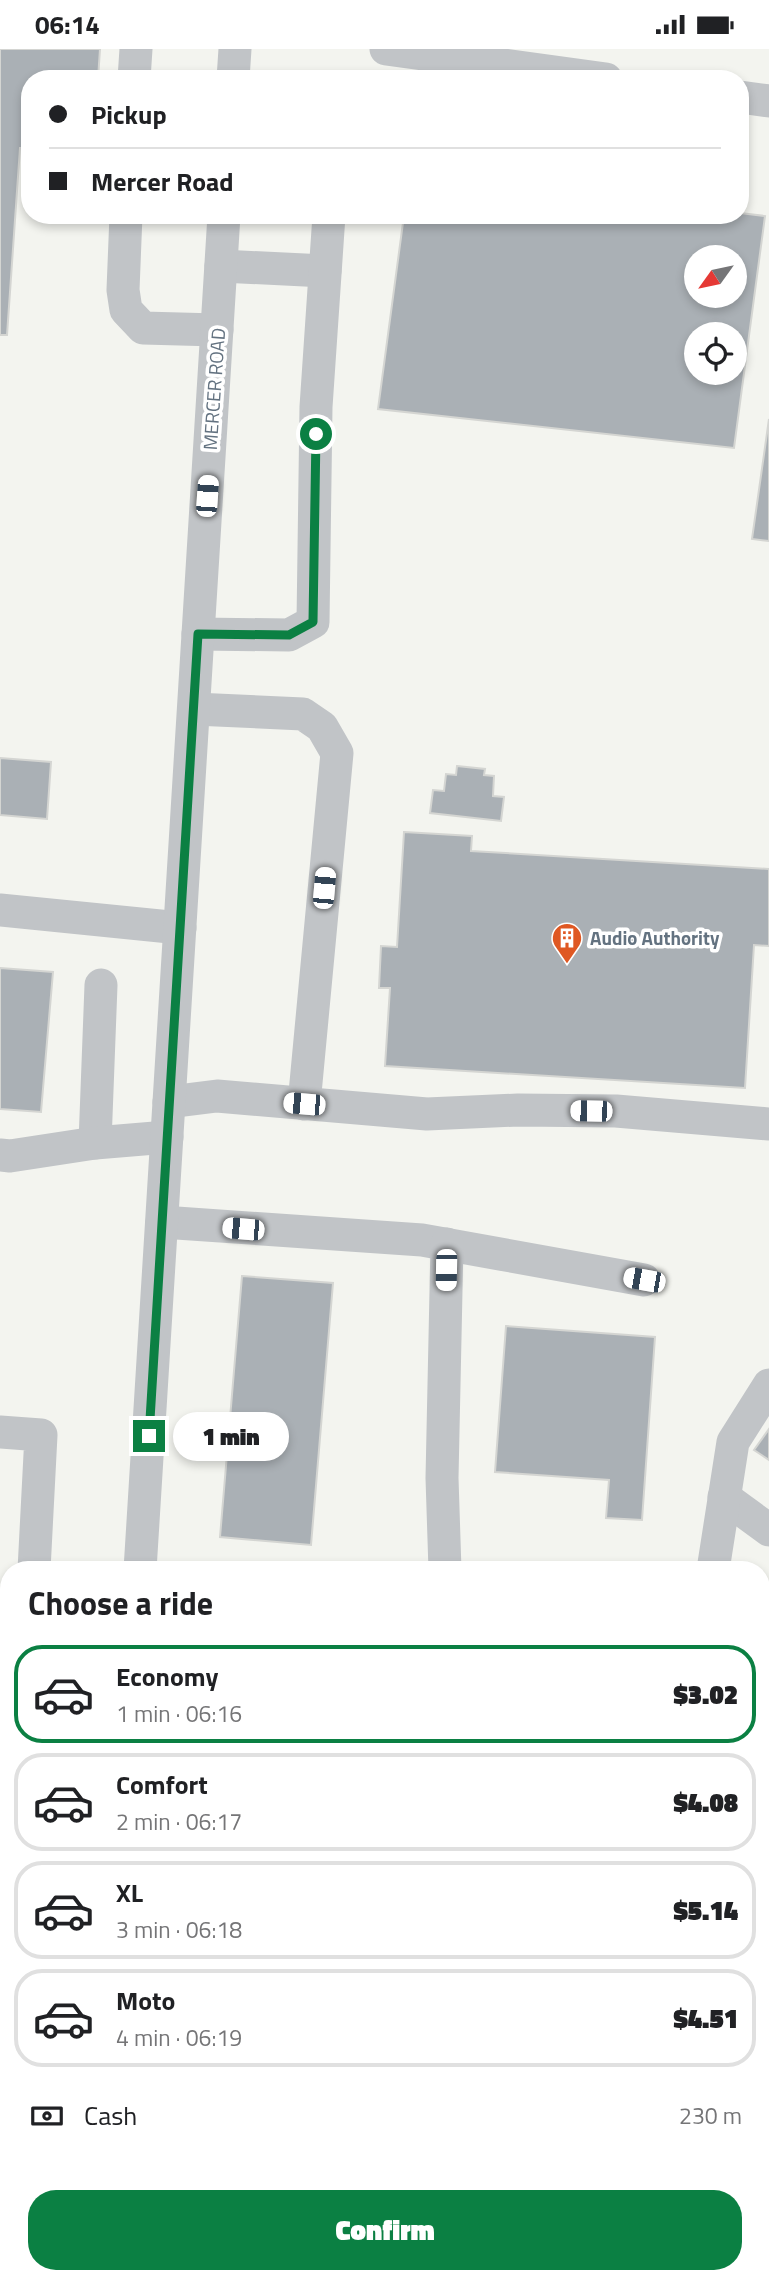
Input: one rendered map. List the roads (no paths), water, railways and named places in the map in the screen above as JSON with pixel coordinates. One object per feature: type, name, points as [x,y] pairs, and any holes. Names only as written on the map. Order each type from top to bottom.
[{"type":"street","points":[[135,70],[136,49]]},
{"type":"street","points":[[233,70],[234,49]]},
{"type":"street","points":[[386,49],[526,58],[572,70]]},
{"type":"street","points":[[749,98],[769,101]]},
{"type":"street","points":[[126,224],[123,290],[126,310],[143,328],[217,330]]},
{"type":"street","name":"MERCER ROAD","points":[[141,1561],[223,224]]},
{"type":"street","points":[[198,634],[289,635],[313,622],[316,407],[328,224]]},
{"type":"street","points":[[221,266],[325,271]]},
{"type":"street","points":[[194,709],[303,714],[323,727],[337,753],[304,1104]]},
{"type":"street","points":[[0,910],[180,928]]},
{"type":"street","points":[[95,1143],[101,985]]},
{"type":"street","points":[[170,1102],[217,1096],[427,1114],[518,1110],[616,1111],[769,1124]]},
{"type":"street","points":[[0,1155],[10,1156],[95,1143],[167,1136]]},
{"type":"street","points":[[162,1222],[422,1240],[644,1280]]},
{"type":"street","points":[[444,1561],[442,1478],[447,1244]]},
{"type":"street","points":[[714,1561],[733,1442],[769,1385]]},
{"type":"street","points":[[0,1432],[41,1435],[34,1561]]},
{"type":"street","points":[[724,1497],[769,1530]]},
{"type":"place","name":"Audio Authority","points":[[567,965]]}]
